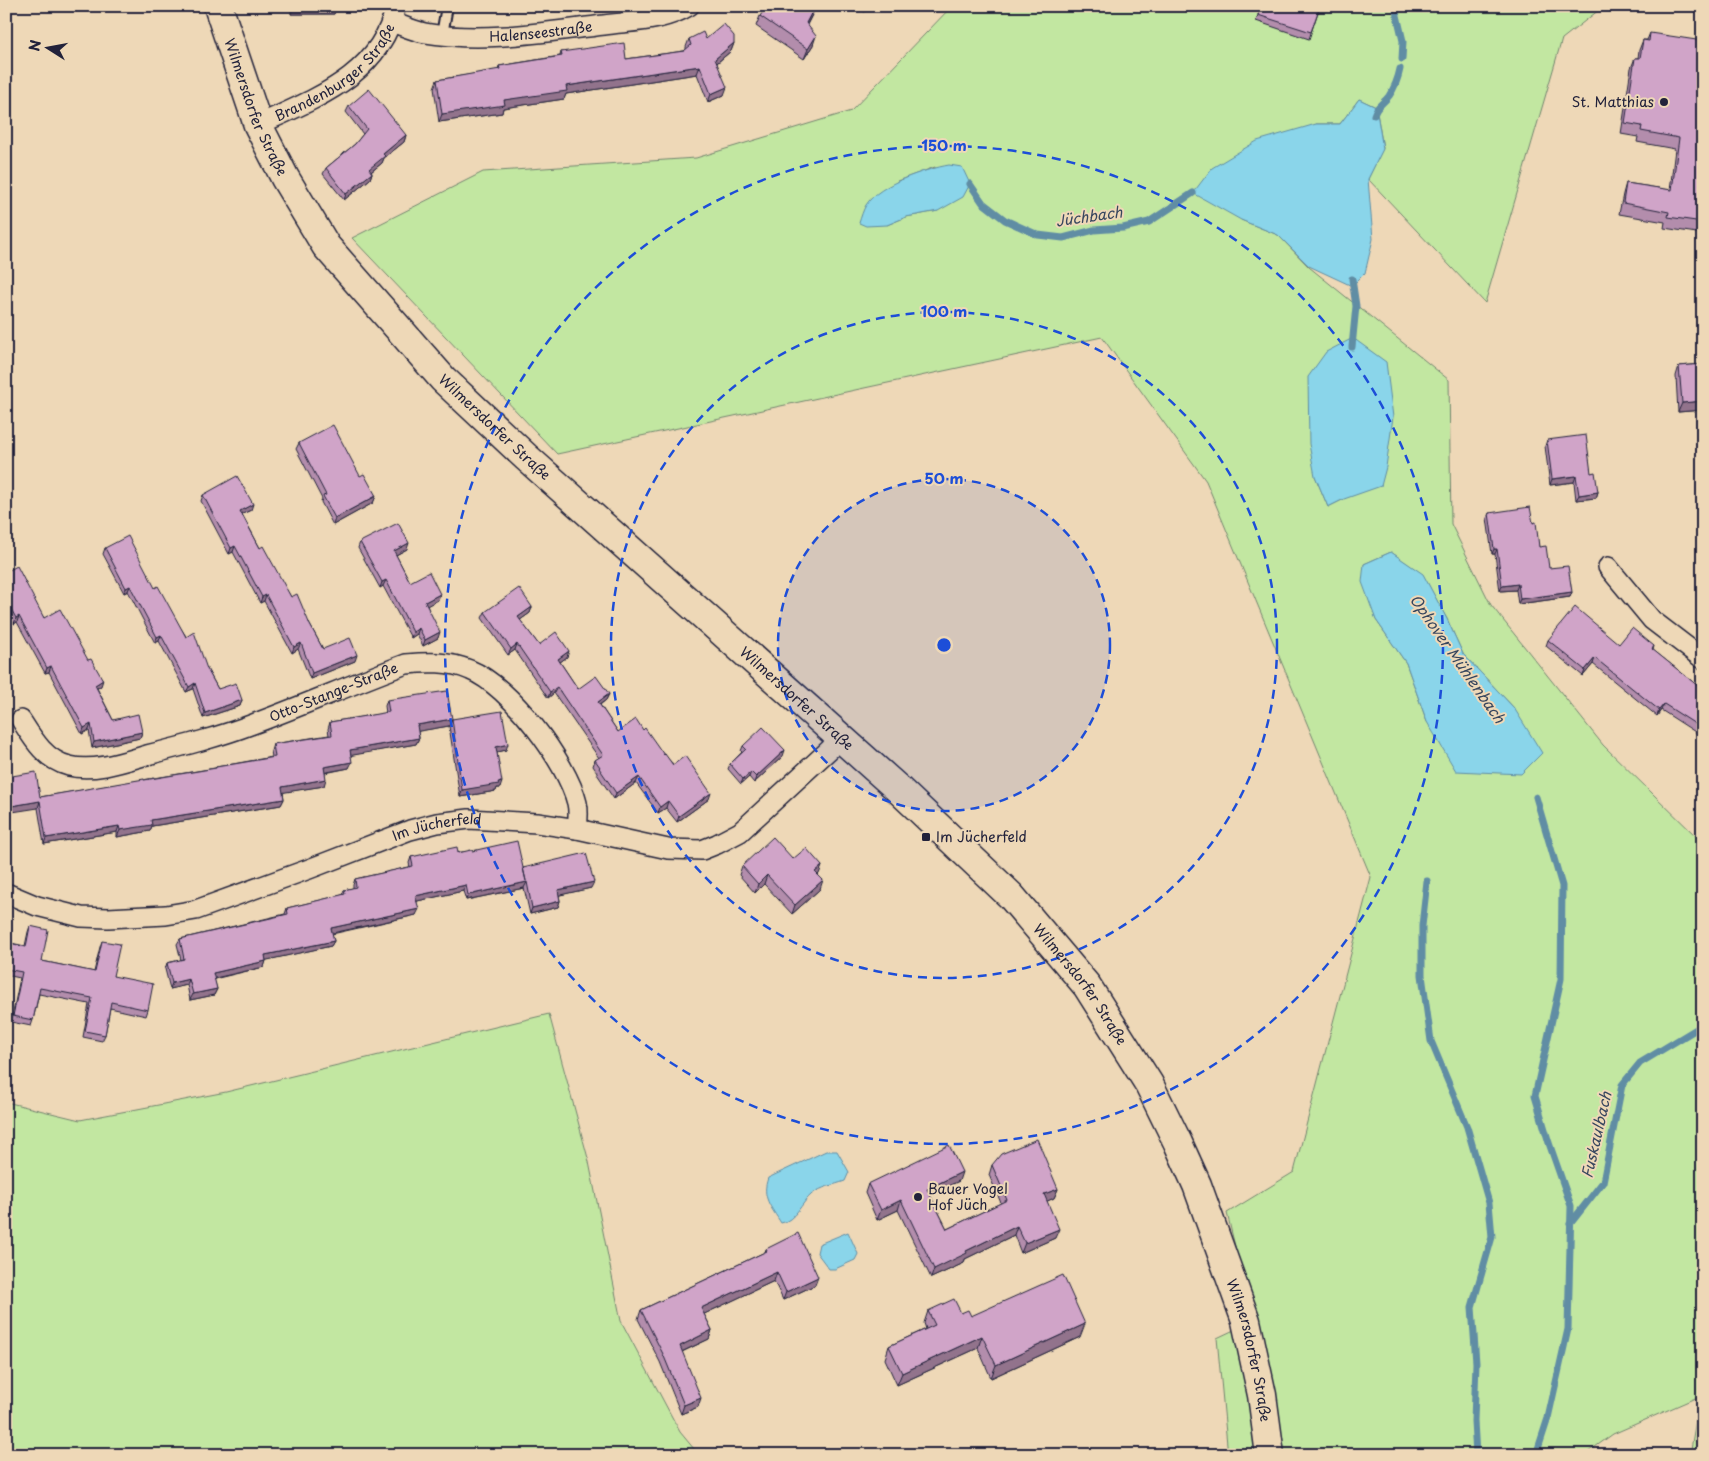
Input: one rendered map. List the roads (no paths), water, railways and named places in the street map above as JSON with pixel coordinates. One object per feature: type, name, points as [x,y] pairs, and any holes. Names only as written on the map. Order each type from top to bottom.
[{"type":"street","name":"Wilmersdorfer Straße","points":[[218,6],[258,125],[285,178],[326,246],[443,379],[526,457],[896,787],[1011,896],[1087,986],[1149,1084],[1197,1185],[1246,1321],[1262,1396],[1270,1455]]},
{"type":"street","name":"Halenseestraße","points":[[394,14],[423,32],[442,35],[497,36],[539,34],[661,19],[689,6]]},
{"type":"street","name":"Brandenburger Straße","points":[[258,125],[337,87],[360,68],[378,46],[394,14]]},
{"type":"street","points":[[1608,567],[1652,620],[1703,659]]},
{"type":"street","name":"Otto-Stange-Straße","points":[[21,720],[44,753],[54,761],[78,768],[91,768],[200,742],[252,724],[406,664],[452,664],[470,670],[493,683],[519,707],[550,750],[569,781],[578,804],[578,830]]},
{"type":"street","name":"Im Jücherfeld","points":[[6,893],[37,906],[81,916],[108,918],[166,915],[196,910],[410,830],[437,823],[469,819],[537,823],[668,849],[702,850],[740,832],[842,738]]},
{"type":"lane","points":[[442,35],[447,6]]},
{"type":"water","points":[[1359,99],[1376,107],[1383,149],[1368,179],[1373,239],[1365,273],[1352,286],[1309,266],[1278,235],[1241,220],[1193,193],[1212,168],[1257,141],[1316,124],[1340,124]]},
{"type":"water","points":[[949,165],[962,167],[970,184],[963,197],[938,211],[906,217],[887,225],[866,226],[859,223],[866,205],[881,190],[916,174]]},
{"type":"water","points":[[1353,338],[1386,362],[1393,417],[1386,467],[1381,486],[1344,499],[1328,507],[1315,476],[1309,444],[1308,377],[1326,352]]},
{"type":"water","points":[[1391,552],[1423,574],[1463,654],[1514,708],[1542,753],[1521,774],[1456,771],[1427,722],[1406,663],[1376,620],[1362,582],[1364,564]]},
{"type":"water","points":[[826,1151],[837,1151],[849,1172],[845,1181],[823,1188],[812,1194],[790,1219],[781,1223],[766,1196],[768,1178]]},
{"type":"water","points":[[848,1232],[858,1254],[855,1260],[835,1269],[829,1269],[817,1253],[819,1244]]},
{"type":"waterway","name":"Ophover Mühlenbach","points":[[1396,6],[1403,41],[1402,59]]},
{"type":"waterway","name":"Ophover Mühlenbach","points":[[1374,115],[1393,89],[1400,69]]},
{"type":"waterway","name":"Jüchbach","points":[[970,184],[983,203],[1005,220],[1038,235],[1063,238],[1094,230],[1123,228],[1149,222],[1193,193]]},
{"type":"waterway","points":[[1352,279],[1356,306],[1352,347]]},
{"type":"waterway","name":"Ophover Mühlenbach","points":[[1536,797],[1562,886],[1561,979],[1535,1096],[1571,1206],[1568,1329],[1548,1418],[1536,1455]]},
{"type":"waterway","points":[[1427,881],[1422,926],[1422,975],[1431,1041],[1467,1127],[1489,1203],[1492,1237],[1472,1307],[1476,1363],[1474,1421],[1476,1455]]},
{"type":"waterway","name":"Fuskaulbach","points":[[1570,1224],[1603,1182],[1622,1085],[1640,1063],[1703,1025]]},
{"type":"place","name":"St. Matthias","points":[[1664,102]]},
{"type":"place","name":"Im Jücherfeld","points":[[926,837]]},
{"type":"place","name":"Bauer Vogel Hof Jüch","points":[[918,1197]]}]
